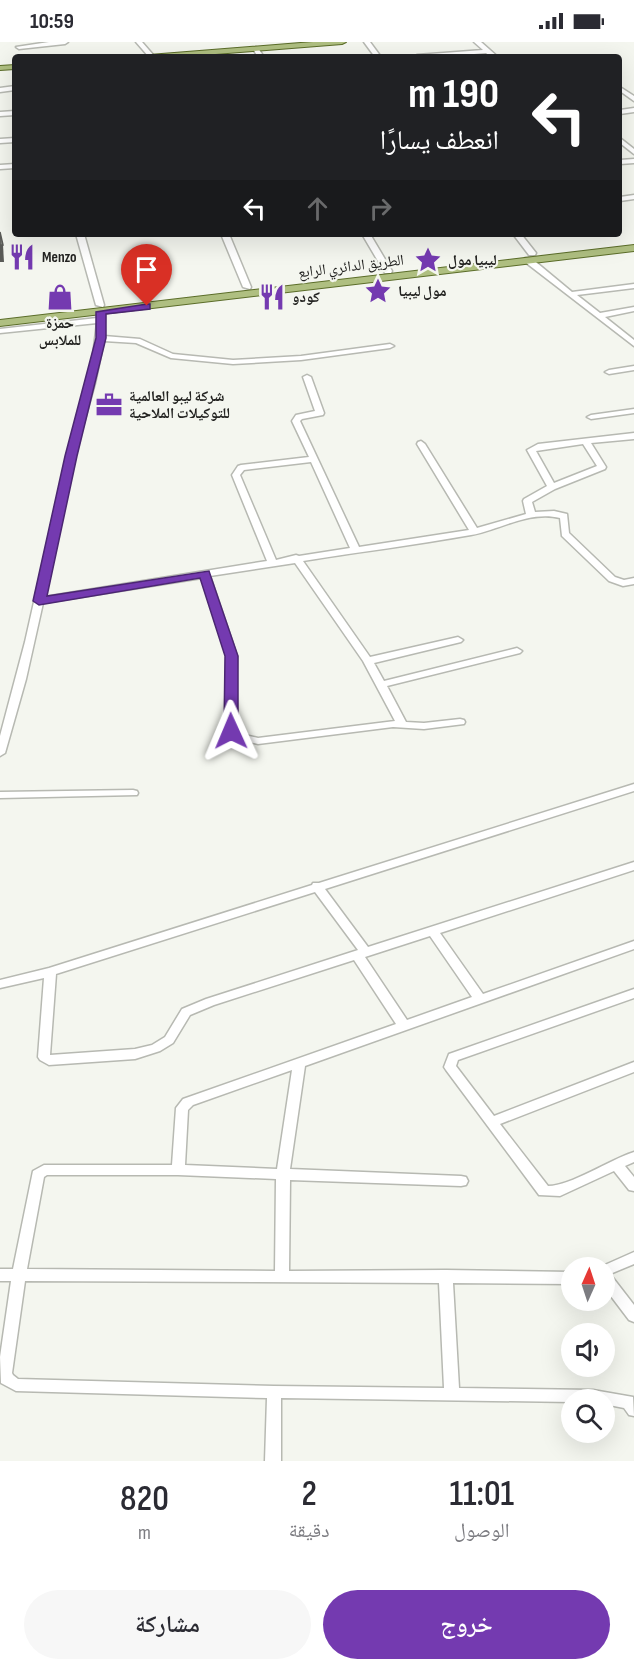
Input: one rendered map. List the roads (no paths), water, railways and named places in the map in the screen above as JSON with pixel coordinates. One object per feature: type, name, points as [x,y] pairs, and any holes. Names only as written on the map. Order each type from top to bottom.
[{"type":"main road","points":[[190,54],[256,49],[280,44],[342,42]]},
{"type":"main road","name":"الطريق الدائري الرابع","points":[[0,323],[580,251],[634,241]]},
{"type":"main road","name":"الطريق الدائري الرابع","points":[[580,251],[634,248]]},
{"type":"main road","name":"الطريق الدائري الرابع","points":[[0,316],[101,312],[247,287],[530,257]]},
{"type":"street","points":[[18,44],[64,42]]},
{"type":"street","points":[[477,42],[492,54]]},
{"type":"street","points":[[256,49],[259,54]]},
{"type":"street","points":[[452,54],[488,51]]},
{"type":"street","points":[[622,142],[634,152]]},
{"type":"street","points":[[0,753],[4,730],[39,601],[71,456],[101,338],[101,312],[81,237]]},
{"type":"street","points":[[226,237],[247,287]]},
{"type":"street","points":[[368,237],[388,271]]},
{"type":"street","points":[[519,237],[530,257],[571,294],[634,344]]},
{"type":"street","points":[[571,294],[634,286]]},
{"type":"street","points":[[598,316],[634,309]]},
{"type":"street","points":[[0,331],[101,312]]},
{"type":"street","points":[[101,338],[137,341],[171,356],[233,362],[301,358],[390,346]]},
{"type":"street","points":[[609,372],[634,368]]},
{"type":"street","points":[[307,377],[320,413],[299,417],[296,421],[355,548]]},
{"type":"street","points":[[591,417],[634,411]]},
{"type":"street","points":[[552,487],[531,450],[538,447],[634,436]]},
{"type":"street","points":[[531,515],[527,501],[552,487],[602,467],[586,442]]},
{"type":"street","points":[[421,444],[474,531]]},
{"type":"street","points":[[272,562],[236,475],[237,471],[241,468],[314,459]]},
{"type":"street","points":[[39,601],[355,548],[474,531],[546,512],[562,515],[564,532],[612,579],[621,583],[634,581]]},
{"type":"street","points":[[296,558],[368,661],[402,724]]},
{"type":"street","points":[[205,574],[232,656],[230,724],[232,734],[258,741],[402,724],[424,726],[460,722]]},
{"type":"street","points":[[368,661],[458,640]]},
{"type":"street","points":[[380,685],[517,651]]},
{"type":"street","points":[[0,984],[50,972],[634,787]]},
{"type":"street","points":[[0,795],[133,793]]},
{"type":"street","points":[[50,972],[44,1057],[48,1060],[135,1054],[156,1048],[169,1040],[186,1012],[634,866]]},
{"type":"street","points":[[317,886],[362,955],[404,1026]]},
{"type":"street","points":[[433,932],[480,999]]},
{"type":"street","points":[[178,1170],[182,1108],[188,1102],[634,945]]},
{"type":"street","points":[[634,993],[453,1057],[450,1067],[544,1191],[560,1191],[634,1157]]},
{"type":"street","points":[[282,1275],[283,1174],[299,1063]]},
{"type":"street","points":[[492,1122],[634,1067]]},
{"type":"street","points":[[616,1164],[634,1186]]},
{"type":"street","points":[[461,1181],[178,1170],[41,1172],[19,1274],[5,1373],[10,1383],[274,1392],[593,1396],[628,1402],[634,1410]]},
{"type":"street","points":[[615,1266],[634,1258]]},
{"type":"street","points":[[0,1275],[561,1278]]},
{"type":"street","points":[[447,1276],[452,1395]]},
{"type":"street","points":[[615,1291],[634,1316]]},
{"type":"street","points":[[273,1461],[274,1392]]},
{"type":"place","name":"Menzo","points":[[22,257]]},
{"type":"place","name":"ليبيا مول","points":[[428,260]]},
{"type":"place","name":"مول ليبيا","points":[[378,291]]},
{"type":"place","name":"حمزة للملابس","points":[[60,297]]},
{"type":"place","name":"كودو","points":[[272,297]]},
{"type":"place","name":"شركة ليبو العالمية للتوكيلات الملاحية","points":[[109,405]]}]
